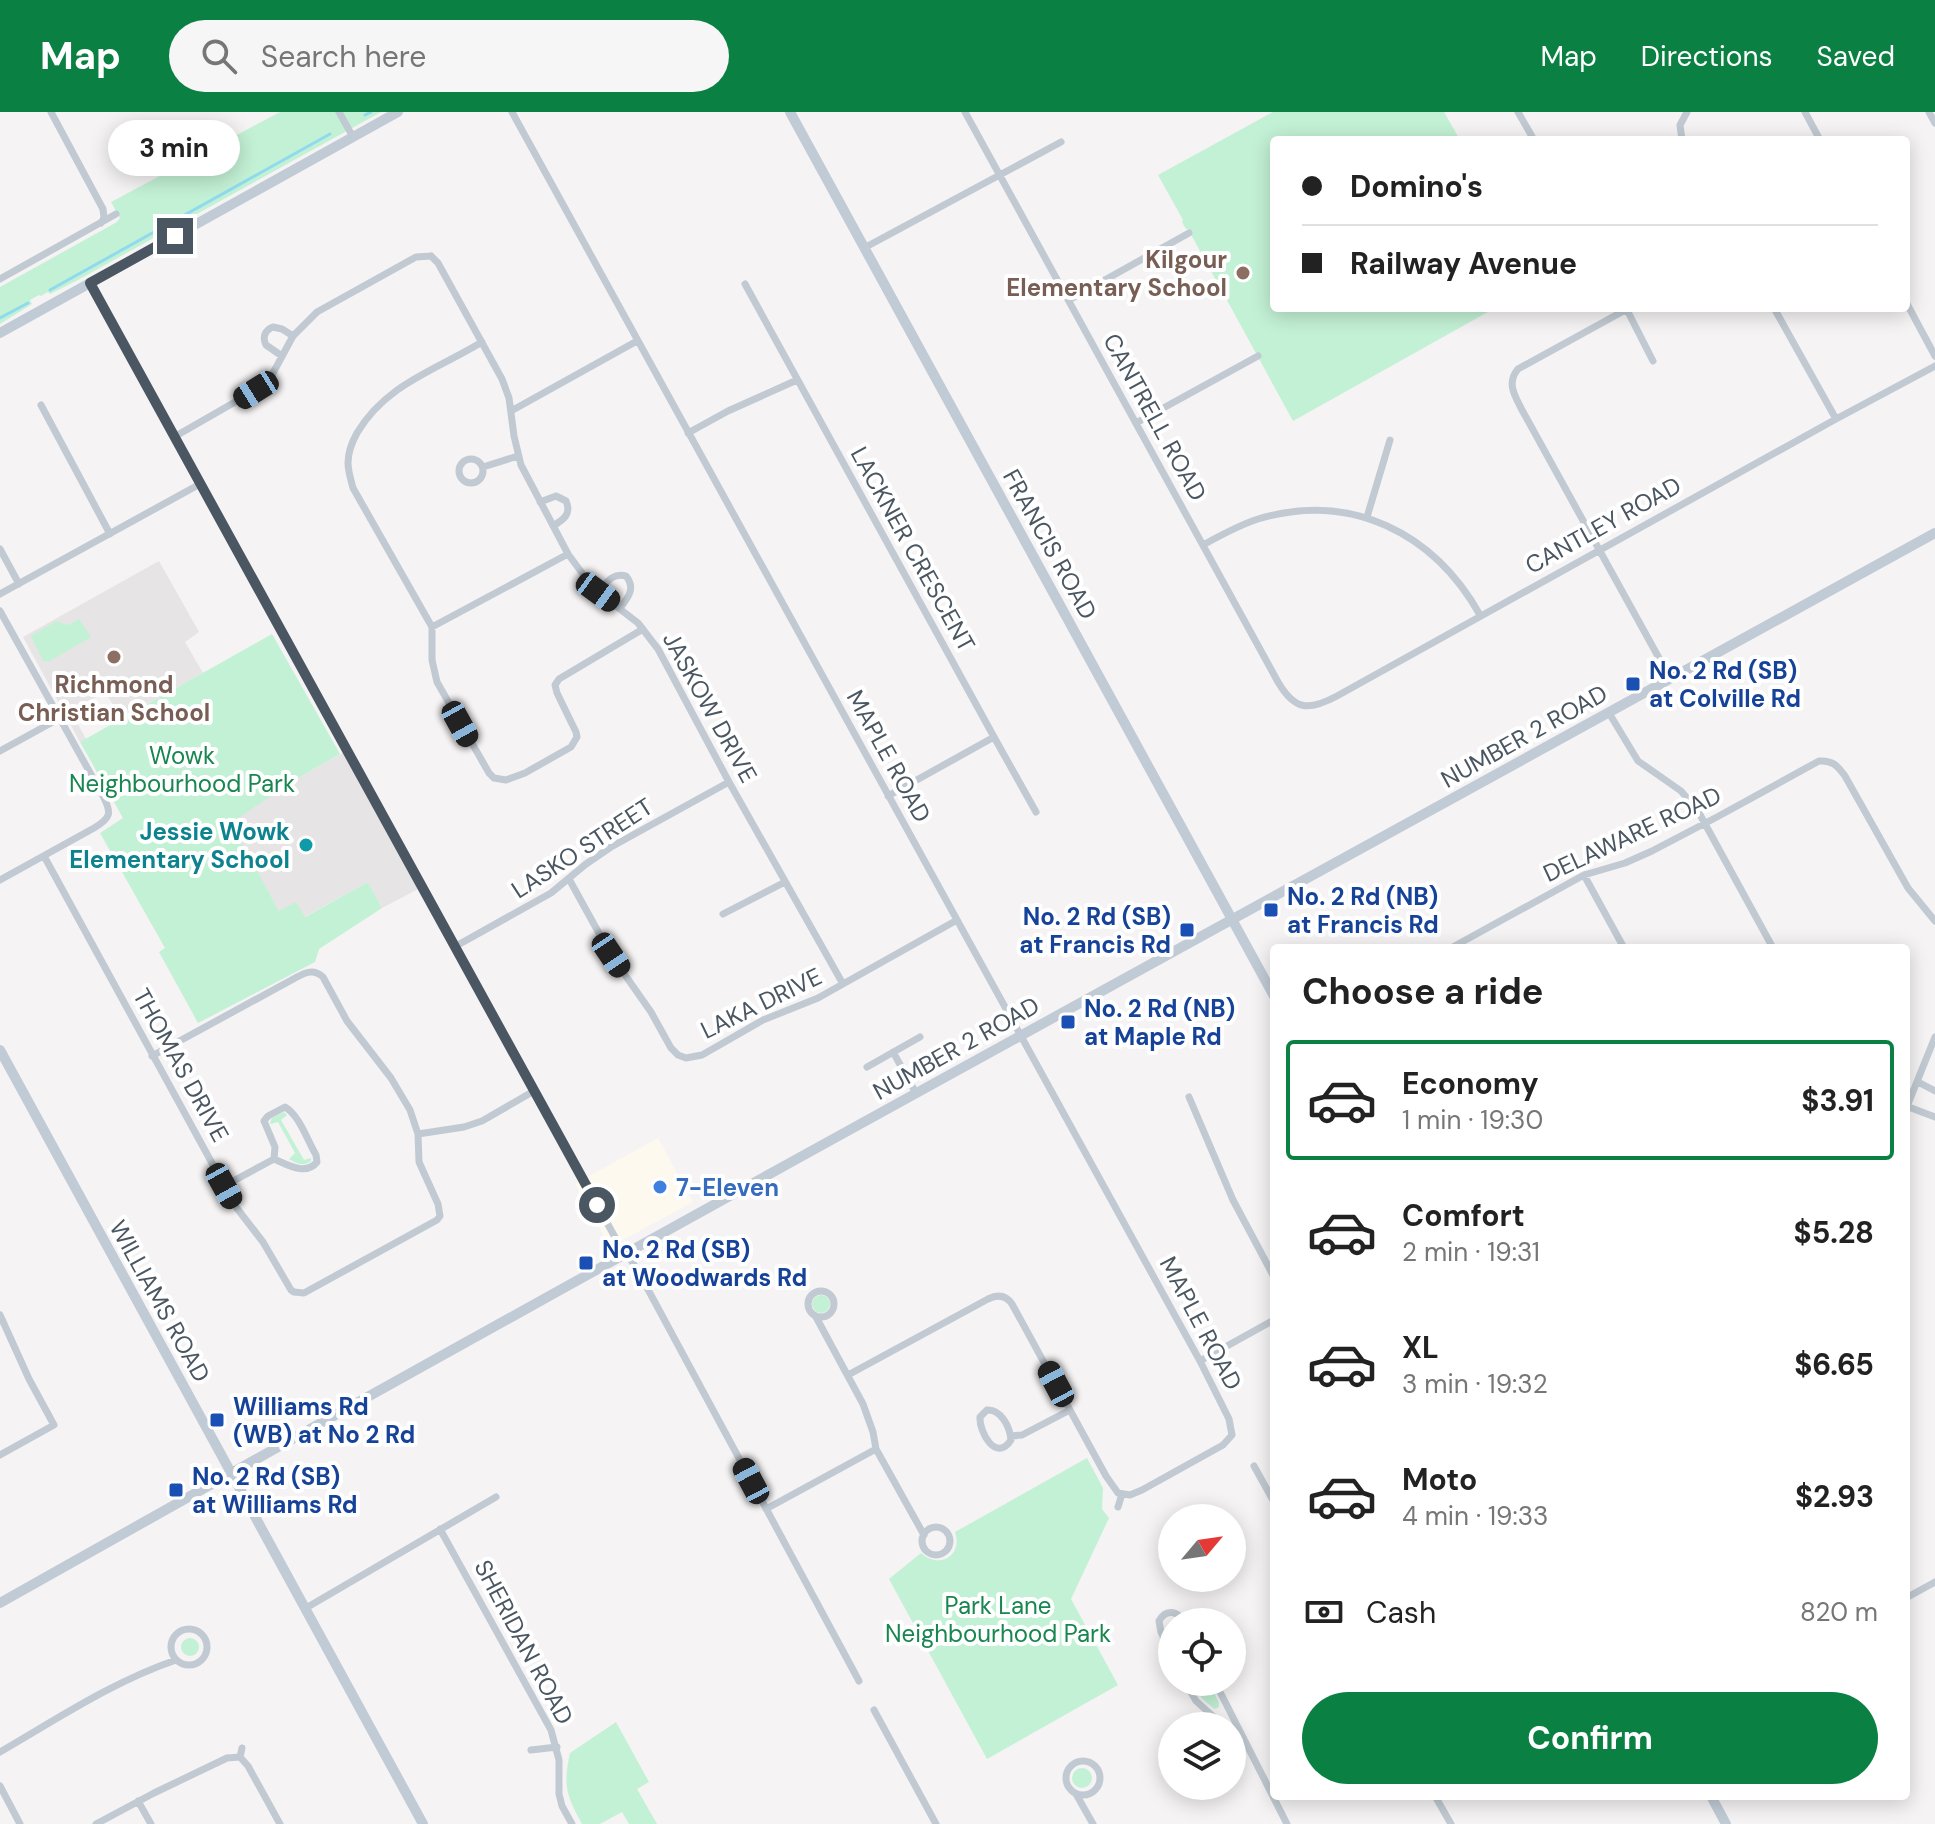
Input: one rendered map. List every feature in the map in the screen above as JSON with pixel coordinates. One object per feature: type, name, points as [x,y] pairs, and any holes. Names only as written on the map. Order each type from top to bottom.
[{"type":"main road","points":[[0,333],[398,112]]},
{"type":"main road","name":"FRANCIS ROAD","points":[[790,112],[1270,989]]},
{"type":"main road","name":"NUMBER 2 ROAD","points":[[0,1603],[916,1093],[1935,533]]},
{"type":"main road","name":"WILLIAMS ROAD","points":[[0,1050],[423,1824]]},
{"type":"main road","points":[[1713,1800],[1726,1824]]},
{"type":"street","points":[[51,112],[103,209],[101,223]]},
{"type":"street","points":[[339,112],[353,137]]},
{"type":"street","name":"MAPLE ROAD","points":[[512,112],[1200,1361],[1229,1419],[1232,1435],[1223,1445],[1142,1490],[1130,1495],[1122,1494]]},
{"type":"street","name":"CANTRELL ROAD","points":[[965,112],[1289,698]]},
{"type":"street","points":[[1518,112],[1532,136]]},
{"type":"street","points":[[1681,136],[1680,125],[1687,112]]},
{"type":"street","points":[[1805,112],[1818,136]]},
{"type":"street","points":[[1929,112],[1935,123]]},
{"type":"street","points":[[864,248],[1061,142]]},
{"type":"street","points":[[0,279],[116,214]]},
{"type":"street","points":[[1069,300],[1189,233]]},
{"type":"street","name":"JASKOW DRIVE","points":[[293,336],[317,312],[416,257],[433,253],[502,379],[518,456],[568,554],[598,592],[643,629],[658,649],[843,984]]},
{"type":"street","points":[[90,283],[534,1091],[627,1254],[859,1681]]},
{"type":"street","name":"LACKNER CRESCENT","points":[[745,284],[1036,812]]},
{"type":"street","points":[[1910,309],[1935,356]]},
{"type":"street","points":[[1620,312],[1518,369],[1512,377],[1512,387],[1670,678]]},
{"type":"street","points":[[1629,312],[1653,361]]},
{"type":"street","points":[[1776,312],[1836,419]]},
{"type":"street","points":[[174,437],[256,390],[273,373],[293,336],[277,327],[266,330],[266,345],[282,356]]},
{"type":"street","points":[[511,411],[637,341]]},
{"type":"street","points":[[482,342],[385,397],[364,422],[350,451],[348,463],[353,488],[432,627],[432,660],[437,682],[485,768],[494,778],[506,780],[525,773],[574,743],[577,737],[575,726],[555,685],[559,679],[643,629]]},
{"type":"street","points":[[1136,423],[1258,356]]},
{"type":"street","name":"CANTLEY ROAD","points":[[1289,698],[1307,706],[1322,703],[1935,366]]},
{"type":"street","points":[[688,433],[797,380]]},
{"type":"street","points":[[41,405],[110,534]]},
{"type":"street","points":[[1367,517],[1390,440]]},
{"type":"street","points":[[483,467],[518,456]]},
{"type":"street","points":[[0,594],[200,484]]},
{"type":"street","points":[[540,502],[556,496],[563,498],[568,505],[567,515],[553,526]]},
{"type":"street","points":[[1203,545],[1241,525],[1281,514],[1316,510],[1367,517],[1429,551],[1457,580],[1480,615]]},
{"type":"street","points":[[0,549],[19,584]]},
{"type":"street","points":[[432,627],[568,554]]},
{"type":"street","points":[[598,592],[614,576],[626,576],[631,590],[620,608]]},
{"type":"street","points":[[0,611],[109,807],[109,815],[103,823],[0,880]]},
{"type":"street","points":[[1609,713],[1638,761],[1681,791],[1698,811],[1771,944]]},
{"type":"street","points":[[0,751],[60,718]]},
{"type":"street","points":[[888,796],[994,737]]},
{"type":"street","name":"DELAWARE ROAD","points":[[1458,944],[1584,875],[1638,857],[1819,761],[1832,761],[1839,767],[1908,888],[1935,921]]},
{"type":"street","name":"LASKO STREET","points":[[456,946],[536,902],[603,852],[729,782]]},
{"type":"street","name":"THOMAS DRIVE","points":[[44,856],[236,1207],[263,1242],[287,1286],[294,1292],[304,1293],[437,1220],[440,1216],[438,1204],[419,1162],[418,1134]]},
{"type":"street","points":[[1584,875],[1622,944]]},
{"type":"street","name":"LAKA DRIVE","points":[[569,879],[611,955],[671,1048],[686,1058],[702,1055],[763,1020],[818,998],[957,920]]},
{"type":"street","points":[[723,914],[785,882]]},
{"type":"street","points":[[152,1056],[311,971],[323,977],[347,1021],[391,1078],[410,1110],[418,1134],[482,1121],[534,1091]]},
{"type":"street","points":[[867,1067],[920,1037]]},
{"type":"street","points":[[1910,1099],[1935,1037]]},
{"type":"street","points":[[893,1052],[916,1093]]},
{"type":"street","points":[[1918,1082],[1935,1091]]},
{"type":"street","points":[[1189,1097],[1233,1200],[1270,1269]]},
{"type":"street","points":[[224,1186],[274,1159],[304,1169],[317,1162],[295,1117],[285,1107],[264,1121],[274,1142],[274,1159]]},
{"type":"street","points":[[1910,1108],[1935,1117]]},
{"type":"street","points":[[848,1375],[992,1297],[1006,1294],[1110,1484],[1122,1494],[1118,1507]]},
{"type":"street","points":[[0,1315],[54,1425],[0,1455]]},
{"type":"street","points":[[816,1317],[867,1414],[876,1449],[924,1535]]},
{"type":"street","points":[[1200,1361],[1270,1322]]},
{"type":"street","points":[[1011,1436],[1022,1435],[1070,1410]]},
{"type":"street","points":[[997,1411],[1011,1436],[1005,1447],[1000,1449],[993,1446],[980,1425],[982,1413],[997,1411]]},
{"type":"street","points":[[766,1509],[876,1449]]},
{"type":"street","points":[[1254,1466],[1270,1495]]},
{"type":"street","points":[[306,1608],[496,1497]]},
{"type":"street","name":"SHERIDAN ROAD","points":[[440,1529],[551,1730],[560,1763],[559,1794],[572,1824]]},
{"type":"street","points":[[1910,1596],[1935,1582]]},
{"type":"street","points":[[0,1752],[90,1700],[162,1665],[176,1660],[187,1665],[198,1662],[207,1647],[202,1635],[193,1629],[176,1634],[171,1650],[176,1660]]},
{"type":"street","points":[[1193,1696],[1208,1712]]},
{"type":"street","points":[[874,1710],[936,1824]]},
{"type":"street","points":[[531,1750],[557,1747]]},
{"type":"street","points":[[1246,1747],[1270,1784]]},
{"type":"street","points":[[240,1757],[242,1748]]},
{"type":"street","points":[[96,1824],[227,1758],[240,1757],[247,1764],[280,1824]]},
{"type":"street","points":[[1076,1794],[1090,1794],[1099,1783],[1099,1772],[1088,1762],[1075,1763],[1066,1773],[1067,1784],[1093,1824]]},
{"type":"street","points":[[0,1786],[20,1824]]},
{"type":"street","points":[[1280,1800],[1287,1824]]},
{"type":"street","points":[[1437,1800],[1451,1824]]},
{"type":"street","points":[[138,1801],[151,1824]]},
{"type":"shaded area","name":"Richmond Christian School","points":[[159,561],[199,632],[185,642],[203,673],[127,715],[121,703],[114,706],[105,692],[71,711],[86,739],[80,742],[23,637]]},
{"type":"shaded area","points":[[346,751],[422,887],[382,908],[368,882],[304,917],[279,911],[230,823]]},
{"type":"shaded area","points":[[658,1138],[693,1202],[610,1247],[575,1184]]},
{"type":"green space","points":[[280,112],[381,112],[76,281],[30,300],[32,304],[0,324],[0,287],[117,222],[120,218],[111,202]]},
{"type":"green space","points":[[1273,112],[1444,112],[1458,136],[1270,136],[1270,312],[1488,312],[1293,421],[1158,175]]},
{"type":"green space","points":[[79,619],[91,637],[50,661],[43,661],[31,636],[56,621],[68,625]]},
{"type":"green space","name":"Wowk Neighbourhood Park","points":[[272,634],[340,754],[231,823],[279,911],[296,902],[305,917],[368,882],[382,908],[319,949],[315,962],[198,1023],[159,952],[165,948],[100,833],[123,818],[80,742]]},
{"type":"green space","points":[[284,1112],[287,1115],[281,1120],[304,1160],[311,1158],[306,1164],[289,1159],[295,1153],[278,1122],[270,1123],[272,1118]]},
{"type":"green space","points":[[821,1295],[830,1304],[821,1313],[812,1304]]},
{"type":"green space","name":"Park Lane Neighbourhood Park","points":[[1087,1458],[1103,1488],[1102,1509],[1109,1518],[1071,1599],[1118,1685],[987,1759],[889,1579],[921,1553],[935,1560],[948,1558],[956,1547],[955,1532]]},
{"type":"green space","points":[[190,1638],[199,1647],[190,1656],[181,1647]]},
{"type":"green space","points":[[1201,1696],[1216,1696],[1219,1707],[1215,1709]]},
{"type":"green space","points":[[616,1722],[649,1782],[637,1789],[657,1824],[629,1824],[622,1812],[600,1824],[582,1824],[572,1805],[567,1790],[570,1753]]},
{"type":"green space","points":[[1082,1768],[1089,1771],[1092,1778],[1089,1785],[1082,1788],[1075,1785],[1072,1778],[1075,1771]]},
{"type":"waterway","points":[[365,115],[371,112]]},
{"type":"waterway","points":[[50,290],[330,134]]},
{"type":"waterway","points":[[0,318],[28,303]]},
{"type":"place","name":"Kilgour Elementary School","points":[[1243,273]]},
{"type":"place","name":"Richmond Christian School","points":[[114,657]]},
{"type":"place","name":"No. 2 Rd (SB) at Colville Rd","points":[[1633,684]]},
{"type":"place","name":"Jessie Wowk Elementary School","points":[[306,845]]},
{"type":"place","name":"No. 2 Rd (NB) at Francis Rd","points":[[1271,910]]},
{"type":"place","name":"No. 2 Rd (SB) at Francis Rd","points":[[1187,930]]},
{"type":"place","name":"No. 2 Rd (NB) at Maple Rd","points":[[1068,1022]]},
{"type":"place","name":"7-Eleven","points":[[660,1187]]},
{"type":"place","name":"No. 2 Rd (SB) at Woodwards Rd","points":[[586,1263]]},
{"type":"place","name":"Williams Rd (WB) at No 2 Rd","points":[[217,1420]]},
{"type":"place","name":"No. 2 Rd (SB) at Williams Rd","points":[[176,1490]]},
{"type":"route","points":[[175,236],[90,283],[597,1205]]}]
